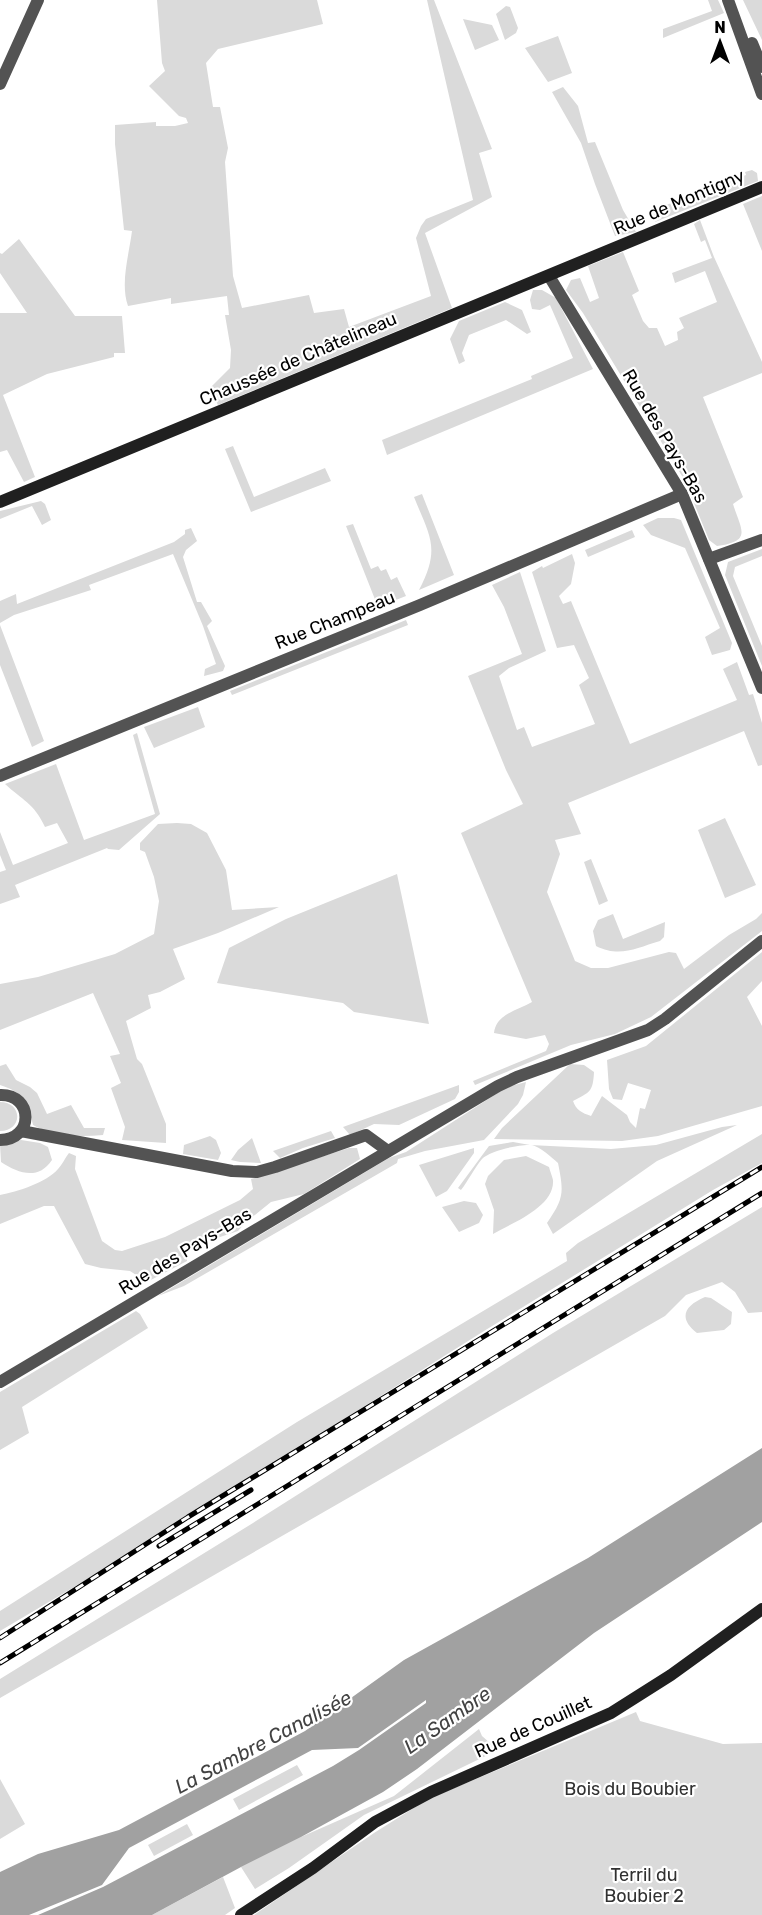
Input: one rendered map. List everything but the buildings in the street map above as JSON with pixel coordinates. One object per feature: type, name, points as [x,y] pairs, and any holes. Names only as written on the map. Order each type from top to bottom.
[{"type":"main road","name":"Rue de Montigny","points":[[610,250],[762,187]]},
{"type":"main road","name":"Chaussée de Châtelineau","points":[[0,502],[610,250]]},
{"type":"main road","name":"Rue de Couillet","points":[[241,1915],[313,1868],[375,1822],[431,1792],[611,1713],[671,1675],[762,1609]]},
{"type":"street","points":[[0,84],[38,0]]},
{"type":"street","points":[[728,0],[762,94]]},
{"type":"street","points":[[734,14],[742,19],[762,67]]},
{"type":"street","name":"Rue des Pays-Bas","points":[[549,276],[682,494],[762,688]]},
{"type":"street","name":"Rue Champeau","points":[[0,776],[409,609],[682,494]]},
{"type":"street","points":[[709,559],[762,540]]},
{"type":"street","name":"Rue des Pays-Bas","points":[[0,1382],[498,1086],[648,1030],[762,941]]},
{"type":"street","points":[[0,1095],[15,1098],[23,1107],[26,1120],[21,1131],[10,1139],[0,1140]]},
{"type":"street","points":[[21,1131],[232,1171],[257,1172],[366,1136],[388,1151]]},
{"type":"green space","points":[[157,0],[317,0],[323,24],[218,49],[206,63],[213,107],[220,107],[228,148],[225,162],[233,276],[242,308],[309,295],[314,313],[344,309],[349,327],[431,296],[416,238],[421,226],[426,219],[473,200],[427,0],[434,0],[492,149],[479,153],[492,197],[425,233],[452,308],[218,405],[209,389],[230,368],[231,350],[225,315],[229,315],[227,296],[171,304],[171,298],[128,306],[126,297],[125,278],[132,231],[124,230],[115,125],[156,122],[156,126],[175,126],[188,123],[186,118],[179,116],[149,86],[165,71],[162,63]]},
{"type":"green space","points":[[708,0],[718,0],[724,13],[663,38],[663,29],[712,11]]},
{"type":"green space","points":[[743,0],[762,0],[762,40]]},
{"type":"green space","points":[[506,6],[510,7],[518,28],[516,33],[505,40],[496,14]]},
{"type":"green space","points":[[463,19],[492,25],[499,40],[475,50]]},
{"type":"green space","points":[[558,36],[572,73],[548,82],[525,48]]},
{"type":"green space","points":[[563,87],[578,106],[588,143],[595,142],[623,210],[636,232],[615,236],[581,143],[552,92]]},
{"type":"green space","points":[[752,170],[757,173],[758,181],[655,222],[653,210],[746,175],[745,172]]},
{"type":"green space","points":[[762,196],[762,251],[743,204]]},
{"type":"green space","points":[[700,220],[714,257],[762,362],[762,373],[703,397],[743,497],[733,504],[741,527],[740,537],[736,541],[717,546],[709,540],[685,481],[583,313],[566,290],[571,280],[580,278],[590,302],[599,298],[588,266],[623,252],[639,291],[632,295],[643,321],[649,328],[657,328],[665,346],[678,340],[677,332],[684,328],[679,318],[717,302],[705,271],[675,283],[672,273],[712,258],[705,240],[701,242],[694,224]]},
{"type":"green space","points":[[19,239],[75,316],[122,316],[125,353],[114,353],[114,357],[47,374],[3,395],[35,477],[24,482],[7,450],[0,452],[0,313],[27,313],[0,273],[0,253],[2,254]]},
{"type":"green space","points":[[533,290],[542,290],[556,298],[593,369],[387,455],[382,440],[532,379],[531,376],[573,358],[550,305],[540,310],[532,309],[530,300]]},
{"type":"green space","points":[[505,302],[522,310],[531,332],[527,334],[506,320],[469,335],[462,353],[465,361],[459,364],[450,339],[459,321]]},
{"type":"green space","points":[[233,446],[254,497],[325,468],[331,481],[251,512],[225,449]]},
{"type":"green space","points":[[422,494],[454,575],[419,590],[426,576],[431,553],[428,533],[414,497]]},
{"type":"green space","points":[[41,501],[45,504],[51,520],[42,525],[32,506],[0,519],[0,511]]},
{"type":"green space","points":[[658,518],[681,520],[732,643],[730,650],[712,655],[705,637],[720,628],[685,548],[651,535],[643,525]]},
{"type":"green space","points":[[353,524],[371,569],[378,566],[381,571],[386,569],[391,580],[397,577],[406,596],[378,607],[346,526]]},
{"type":"green space","points":[[191,528],[197,541],[186,550],[183,557],[197,602],[201,602],[212,621],[207,626],[225,666],[223,671],[204,676],[205,669],[216,664],[173,554],[89,585],[91,590],[14,615],[0,623],[0,601],[16,594],[17,604],[174,542],[185,534],[185,530]]},
{"type":"green space","points":[[632,530],[635,537],[588,557],[585,550]]},
{"type":"green space","points":[[762,549],[762,556],[735,567],[733,576],[762,646],[762,666],[725,575],[728,562]]},
{"type":"green space","points":[[572,554],[575,563],[571,584],[559,596],[563,604],[571,601],[630,744],[737,700],[723,669],[737,662],[749,695],[753,694],[762,723],[762,765],[758,766],[744,731],[568,803],[581,834],[555,840],[560,854],[547,892],[575,961],[591,968],[608,968],[669,952],[676,953],[684,969],[762,913],[762,931],[651,1017],[615,1034],[571,1045],[475,1085],[473,1081],[546,1051],[549,1044],[545,1035],[526,1039],[494,1033],[503,1017],[532,1002],[461,833],[523,804],[506,770],[468,676],[522,654],[504,607],[492,585],[520,572],[546,651],[509,668],[499,676],[517,730],[524,727],[532,747],[595,724],[579,685],[589,678],[574,645],[557,648],[532,572]]},
{"type":"green space","points":[[406,620],[408,625],[232,695],[230,691]]},
{"type":"green space","points":[[0,625],[44,741],[32,747],[0,665]]},
{"type":"green space","points":[[198,707],[205,727],[154,748],[144,727]]},
{"type":"green space","points":[[137,733],[160,814],[119,850],[107,848],[15,885],[20,897],[0,904],[0,872],[6,870],[0,855],[0,832],[13,865],[68,843],[57,823],[45,827],[32,807],[5,784],[56,764],[84,840],[155,814],[133,735]]},
{"type":"green space","points":[[725,818],[756,885],[725,898],[698,830]]},
{"type":"green space","points":[[158,824],[191,824],[207,833],[226,870],[232,910],[279,907],[173,949],[185,979],[160,992],[148,995],[151,1008],[126,1021],[137,1059],[142,1064],[166,1124],[166,1143],[122,1140],[125,1127],[111,1088],[121,1083],[110,1056],[120,1054],[93,993],[0,1030],[0,984],[38,977],[115,954],[154,934],[159,901],[154,877],[145,852],[140,850],[140,843]]},
{"type":"green space","points":[[591,859],[608,901],[599,905],[584,862]]},
{"type":"green space","points":[[397,874],[429,1024],[354,1012],[343,1003],[217,983],[229,948],[286,919]]},
{"type":"green space","points":[[613,914],[623,939],[665,922],[664,937],[660,941],[628,951],[605,950],[596,946],[593,931],[598,920]]},
{"type":"green space","points":[[762,952],[762,981],[747,997],[762,1026],[762,1106],[658,1136],[622,1141],[494,1139],[502,1128],[570,1064],[584,1065],[594,1072],[590,1091],[573,1101],[578,1109],[591,1116],[602,1096],[627,1115],[636,1128],[640,1108],[645,1109],[651,1090],[628,1083],[622,1100],[613,1099],[609,1089],[607,1060],[646,1046]]},
{"type":"green space","points":[[6,1064],[16,1080],[37,1093],[47,1114],[71,1105],[84,1128],[105,1128],[103,1135],[67,1135],[50,1132],[33,1125],[24,1099],[15,1091],[0,1085],[0,1066]]},
{"type":"green space","points":[[526,1082],[518,1104],[484,1140],[425,1151],[398,1159],[397,1163],[184,1286],[158,1296],[389,1158],[406,1152],[507,1087]]},
{"type":"green space","points":[[459,1085],[459,1092],[455,1099],[399,1125],[374,1124],[350,1135],[343,1127]]},
{"type":"green space","points":[[0,1102],[8,1103],[16,1111],[16,1122],[8,1130],[0,1131]]},
{"type":"green space","points":[[737,1125],[657,1161],[553,1234],[547,1223],[560,1201],[562,1189],[558,1163],[542,1150],[531,1145],[611,1149],[656,1145]]},
{"type":"green space","points":[[331,1131],[335,1138],[280,1158],[273,1151]]},
{"type":"green space","points":[[762,1134],[762,1163],[713,1190],[133,1552],[0,1631],[0,1611],[297,1422],[567,1261],[566,1253],[578,1243]]},
{"type":"green space","points":[[210,1136],[216,1140],[221,1153],[218,1160],[183,1154],[184,1145]]},
{"type":"green space","points":[[252,1138],[261,1163],[231,1160],[238,1150]]},
{"type":"green space","points":[[21,1140],[40,1143],[48,1147],[52,1160],[41,1171],[21,1172],[1,1162],[0,1144]]},
{"type":"green space","points":[[513,1142],[530,1145],[491,1153],[479,1162],[461,1190],[458,1188],[489,1146]]},
{"type":"green space","points":[[349,1148],[357,1148],[360,1159],[304,1194],[271,1202],[238,1231],[187,1252],[187,1261],[147,1282],[130,1271],[85,1264],[54,1206],[44,1206],[0,1224],[0,1195],[23,1189],[47,1178],[53,1174],[69,1153],[76,1156],[75,1169],[102,1241],[115,1250],[122,1251],[165,1237],[240,1200],[253,1189],[251,1179]]},
{"type":"green space","points":[[474,1148],[474,1153],[447,1191],[436,1197],[419,1165]]},
{"type":"green space","points":[[526,1156],[549,1167],[553,1180],[552,1190],[540,1206],[531,1213],[493,1234],[494,1210],[485,1184],[488,1176],[504,1160]]},
{"type":"green space","points":[[464,1201],[476,1203],[483,1215],[479,1223],[459,1232],[442,1207]]},
{"type":"green space","points":[[762,1207],[762,1312],[748,1313],[735,1292],[722,1282],[686,1295],[665,1316],[0,1698],[0,1679],[253,1523],[553,1333]]},
{"type":"green space","points":[[705,1297],[711,1298],[732,1312],[731,1324],[724,1330],[697,1333],[687,1322],[688,1308]]},
{"type":"green space","points":[[136,1311],[148,1328],[22,1407],[29,1433],[0,1450],[0,1392]]},
{"type":"green space","name":"Bois du Boubier","points":[[636,1712],[640,1721],[723,1744],[762,1743],[762,1915],[254,1915],[428,1799]]},
{"type":"green space","points":[[479,1729],[482,1736],[498,1750],[364,1815],[255,1889],[241,1867],[301,1837],[394,1796]]},
{"type":"green space","points":[[297,1765],[303,1775],[239,1810],[233,1799]]},
{"type":"green space","points":[[0,1779],[25,1824],[0,1839]]},
{"type":"green space","points":[[187,1824],[193,1835],[154,1856],[148,1845]]},
{"type":"green space","points":[[223,1877],[235,1908],[225,1915],[152,1915]]},
{"type":"water","name":"La Sambre","points":[[762,1448],[762,1522],[594,1633],[417,1769],[383,1792],[152,1915],[38,1915],[103,1887],[333,1766],[426,1703],[426,1700],[358,1748],[312,1750],[129,1848],[102,1885],[29,1915],[0,1915],[0,1872],[38,1854],[119,1830],[305,1731],[404,1660],[588,1558]]},
{"type":"railway","points":[[0,1638],[188,1517],[762,1167]]},
{"type":"railway","points":[[0,1663],[762,1193]]},
{"type":"railway","points":[[159,1546],[251,1490]]},
{"type":"water label","name":"La Sambre Canalisée","points":[[263,1742]]},
{"type":"park label","name":"Terril du Boubier 2","points":[[644,1885]]}]
